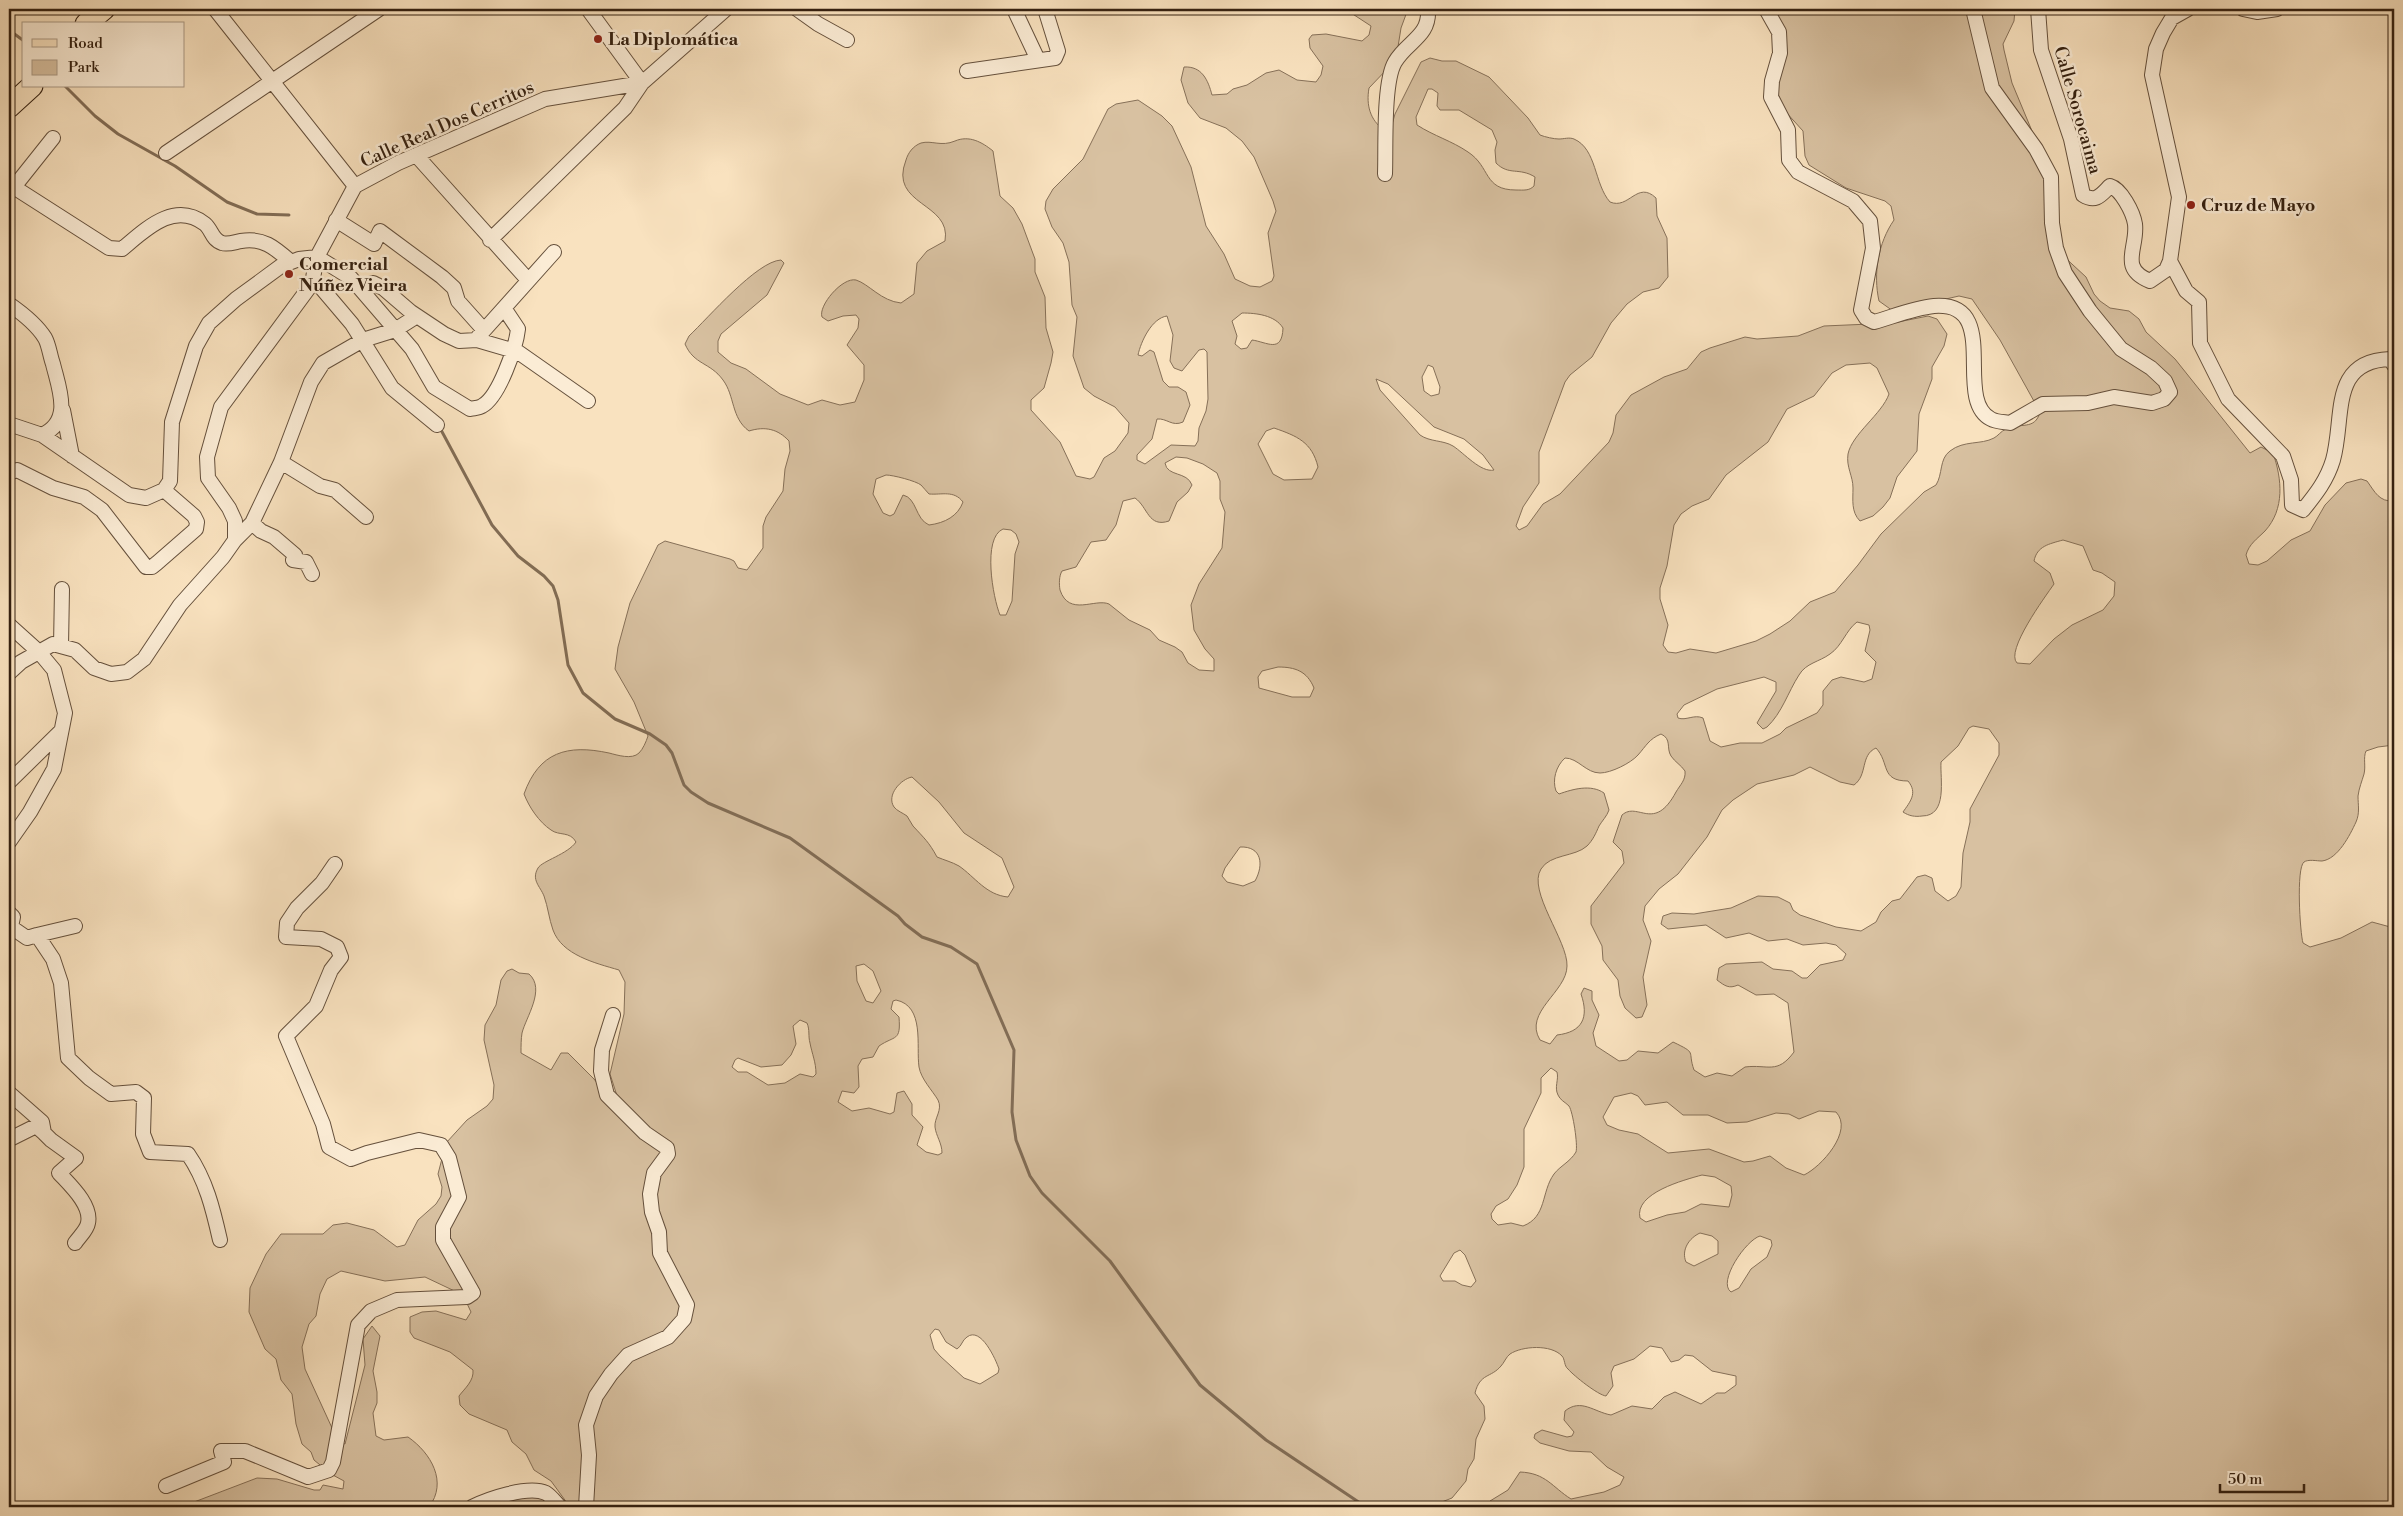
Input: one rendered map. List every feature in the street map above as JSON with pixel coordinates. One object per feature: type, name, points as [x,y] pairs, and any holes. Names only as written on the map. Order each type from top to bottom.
[{"type":"main road","points":[[88,22],[104,9]]},
{"type":"main road","points":[[104,22],[119,9]]},
{"type":"main road","points":[[9,91],[22,80]]},
{"type":"main road","points":[[9,107],[30,88]]},
{"type":"street","points":[[215,9],[355,186]]},
{"type":"street","points":[[166,153],[379,9]]},
{"type":"street","points":[[588,9],[642,83]]},
{"type":"street","points":[[798,9],[818,24],[847,40]]},
{"type":"street","points":[[1014,9],[1038,60]]},
{"type":"street","points":[[967,71],[1055,58],[1058,51],[1045,9]]},
{"type":"street","points":[[1386,174],[1388,94],[1394,64],[1426,29],[1428,9]]},
{"type":"street","points":[[1766,9],[1779,32],[1780,53],[1772,81],[1771,97],[1788,130],[1789,160],[1798,172],[1853,201],[1870,221],[1873,248],[1861,310],[1866,318],[1874,322],[1934,306],[1952,308],[1962,315],[1972,328],[1977,398],[1981,409],[1991,419],[2010,423],[2043,404],[2088,403],[2114,397],[2152,403],[2164,399],[2170,392],[2165,381],[2151,368],[2121,349],[2090,310],[2065,273],[2056,248],[2052,223],[2051,177],[2036,149],[1992,88],[1974,9]]},
{"type":"street","name":"Calle Sorocaima","points":[[2038,9],[2041,50],[2071,139],[2083,196],[2089,199],[2098,198],[2110,186],[2121,192],[2135,224],[2131,254],[2133,269],[2140,277],[2150,281],[2166,270],[2170,261]]},
{"type":"street","points":[[2188,9],[2172,18],[2163,33],[2156,48],[2152,75],[2179,197],[2170,261],[2186,291],[2199,302],[2200,344],[2228,399],[2283,456],[2291,480],[2292,505],[2303,510],[2323,485],[2333,460],[2345,385],[2351,373],[2362,364],[2376,359],[2390,359],[2394,365]]},
{"type":"street","points":[[2243,9],[2257,12],[2276,9]]},
{"type":"street","points":[[490,240],[625,108],[642,83],[721,10]]},
{"type":"street","name":"Calle Real Dos Cerritos","points":[[235,540],[235,521],[229,508],[208,478],[207,457],[221,407],[285,322],[313,278],[317,257],[355,186],[416,155],[546,99],[642,83]]},
{"type":"street","points":[[53,138],[12,185],[109,248],[122,249],[154,222],[174,215],[190,216],[206,225],[216,240],[225,244],[243,240],[261,240],[273,246],[291,262]]},
{"type":"street","points":[[416,155],[490,240],[528,280]]},
{"type":"street","points":[[336,220],[374,244],[380,231],[414,255],[454,288],[458,300],[480,334],[546,370],[588,401]]},
{"type":"street","points":[[359,287],[373,283],[383,288],[417,316],[459,341],[480,334],[554,252]]},
{"type":"street","points":[[9,424],[42,435],[129,495],[146,498],[164,490],[170,481],[172,422],[196,346],[209,323],[236,298],[281,266],[317,257],[351,278],[412,349],[434,386],[470,409],[482,406],[492,395],[514,351],[518,329],[504,308]]},
{"type":"street","points":[[313,278],[363,340],[392,388],[437,425]]},
{"type":"street","points":[[9,304],[24,315],[46,339],[60,392],[72,456]]},
{"type":"street","points":[[9,673],[21,662],[53,644],[75,650],[94,668],[111,674],[126,672],[144,658],[180,605],[223,557],[235,540],[252,523],[281,462],[311,382],[323,363],[363,340],[396,330],[417,316]]},
{"type":"street","points":[[42,435],[51,431],[63,410]]},
{"type":"street","points":[[281,462],[320,486],[335,490],[366,517]]},
{"type":"street","points":[[9,473],[17,470],[53,488],[84,497],[102,510],[146,567],[152,567],[196,529],[197,522],[194,516],[164,490]]},
{"type":"street","points":[[252,523],[261,531],[274,537],[294,555],[293,560],[306,562],[312,574]]},
{"type":"street","points":[[61,646],[62,589]]},
{"type":"street","points":[[9,626],[38,652],[54,670],[65,713],[54,769],[30,812],[9,842]]},
{"type":"street","points":[[9,782],[61,731]]},
{"type":"street","points":[[166,1486],[224,1462],[221,1452],[246,1451],[308,1477],[330,1470],[334,1462],[358,1325],[371,1311],[396,1300],[466,1297],[473,1293],[443,1240],[443,1227],[459,1197],[449,1158],[441,1145],[419,1140],[351,1159],[328,1147],[323,1124],[286,1036],[316,1006],[331,970],[341,957],[337,947],[321,939],[286,937],[287,922],[297,908],[322,883],[335,864]]},
{"type":"street","points":[[9,913],[13,917],[11,927],[27,938],[75,926]]},
{"type":"street","points":[[37,935],[53,959],[62,983],[68,1058],[89,1078],[111,1094],[136,1092],[144,1098],[143,1134],[150,1152],[188,1154],[198,1170],[211,1203],[220,1240]]},
{"type":"street","points":[[586,1507],[588,1455],[586,1425],[596,1396],[611,1374],[628,1355],[668,1337],[684,1319],[688,1305],[660,1253],[659,1232],[652,1212],[650,1194],[654,1173],[668,1154],[667,1148],[645,1134],[607,1095],[601,1071],[602,1050],[613,1015]]},
{"type":"street","points":[[9,1093],[42,1122],[44,1133]]},
{"type":"street","points":[[9,1135],[12,1138],[36,1126],[76,1158],[59,1173],[76,1192],[89,1214],[88,1225],[75,1243]]},
{"type":"street","points":[[472,1507],[490,1499],[536,1490],[547,1494],[560,1507]]},
{"type":"green space","points":[[1345,9],[1408,9],[1401,28],[1397,53],[1390,66],[1369,88],[1370,112],[1375,122],[1384,130],[1391,128],[1395,114],[1421,62],[1430,58],[1442,61],[1456,61],[1489,77],[1528,118],[1540,135],[1557,139],[1572,138],[1581,144],[1591,159],[1601,186],[1610,202],[1623,202],[1643,192],[1649,193],[1656,198],[1657,216],[1667,238],[1668,277],[1659,288],[1643,292],[1627,304],[1611,323],[1592,357],[1570,375],[1565,382],[1539,452],[1539,483],[1523,507],[1516,526],[1519,530],[1527,526],[1543,504],[1560,494],[1609,442],[1613,433],[1616,415],[1631,395],[1664,377],[1687,369],[1701,352],[1745,337],[1757,339],[1798,336],[1824,326],[1893,323],[1928,316],[1937,319],[1947,334],[1944,346],[1932,367],[1932,379],[1919,414],[1917,451],[1897,477],[1890,498],[1873,516],[1860,521],[1855,514],[1853,484],[1848,459],[1848,454],[1855,439],[1880,409],[1889,394],[1877,368],[1870,363],[1846,365],[1832,373],[1814,396],[1787,409],[1768,442],[1726,475],[1709,499],[1692,506],[1681,514],[1674,525],[1667,566],[1660,588],[1660,599],[1668,625],[1663,645],[1668,652],[1676,653],[1690,649],[1716,653],[1756,641],[1770,634],[1790,621],[1810,602],[1835,592],[1881,534],[1924,492],[1936,485],[1944,458],[1950,451],[1961,445],[1989,440],[2011,427],[2031,424],[2038,418],[2040,412],[2000,340],[1972,299],[1959,296],[1893,311],[1879,301],[1877,291],[1878,259],[1884,239],[1894,220],[1891,206],[1885,201],[1846,188],[1809,165],[1805,156],[1803,131],[1784,110],[1776,88],[1781,54],[1768,9],[2015,9],[2014,21],[2003,44],[2004,50],[2012,83],[2037,143],[2059,252],[2086,277],[2094,294],[2100,301],[2110,308],[2129,311],[2139,319],[2146,332],[2175,359],[2250,453],[2261,447],[2273,453],[2280,483],[2279,504],[2265,531],[2247,551],[2246,555],[2249,564],[2258,565],[2267,561],[2291,540],[2310,531],[2325,505],[2346,483],[2361,479],[2367,481],[2381,498],[2394,501],[2394,745],[2366,751],[2365,771],[2358,796],[2356,822],[2343,846],[2333,856],[2322,861],[2310,860],[2304,862],[2300,876],[2299,901],[2303,943],[2310,947],[2341,938],[2372,922],[2394,928],[2394,1507],[1484,1507],[1508,1490],[1520,1472],[1543,1478],[1571,1499],[1604,1492],[1620,1485],[1624,1477],[1607,1467],[1591,1452],[1569,1451],[1540,1443],[1534,1438],[1535,1434],[1542,1430],[1567,1437],[1572,1436],[1574,1432],[1564,1420],[1565,1411],[1571,1407],[1588,1407],[1611,1415],[1632,1406],[1652,1409],[1664,1397],[1675,1392],[1701,1404],[1717,1393],[1725,1393],[1736,1385],[1736,1376],[1712,1371],[1693,1356],[1685,1355],[1679,1360],[1671,1362],[1662,1348],[1650,1346],[1634,1359],[1614,1366],[1611,1373],[1613,1386],[1606,1396],[1592,1389],[1575,1376],[1567,1368],[1563,1357],[1557,1352],[1544,1348],[1529,1348],[1510,1354],[1497,1370],[1483,1379],[1477,1387],[1475,1393],[1484,1406],[1485,1419],[1476,1439],[1474,1459],[1468,1469],[1466,1481],[1452,1498],[1429,1507],[570,1507],[551,1481],[534,1470],[526,1454],[512,1442],[507,1430],[469,1414],[460,1405],[459,1396],[471,1381],[473,1370],[450,1352],[414,1338],[410,1332],[410,1317],[422,1312],[436,1311],[466,1320],[471,1312],[463,1295],[425,1277],[385,1281],[341,1271],[327,1279],[320,1294],[316,1316],[309,1324],[302,1347],[305,1369],[338,1441],[345,1444],[365,1365],[363,1339],[372,1326],[380,1336],[373,1371],[377,1392],[377,1403],[373,1413],[376,1436],[384,1440],[408,1437],[424,1451],[430,1460],[437,1478],[437,1488],[429,1507],[181,1507],[257,1478],[277,1479],[314,1490],[320,1490],[323,1485],[343,1489],[344,1481],[331,1474],[314,1460],[311,1452],[302,1444],[296,1424],[292,1394],[281,1380],[276,1359],[265,1349],[249,1312],[250,1288],[266,1254],[281,1234],[323,1234],[333,1225],[347,1223],[374,1230],[397,1247],[405,1245],[418,1220],[436,1204],[441,1196],[442,1187],[438,1174],[446,1143],[467,1120],[487,1106],[493,1099],[494,1085],[484,1040],[485,1025],[496,1005],[501,980],[507,971],[512,969],[519,973],[529,974],[534,980],[536,987],[533,1003],[522,1033],[521,1053],[551,1070],[561,1053],[568,1053],[594,1079],[617,1109],[619,1102],[610,1074],[624,1014],[625,982],[619,970],[580,957],[557,939],[544,896],[535,876],[540,865],[567,850],[576,842],[571,836],[554,832],[542,823],[524,794],[530,780],[538,769],[546,760],[556,754],[568,751],[594,750],[629,757],[639,753],[643,747],[648,736],[634,702],[615,669],[618,647],[630,603],[658,545],[665,541],[730,559],[734,561],[738,568],[747,570],[763,548],[763,526],[766,517],[783,491],[785,469],[790,451],[789,441],[776,431],[760,429],[749,431],[743,426],[723,380],[689,351],[685,344],[689,336],[746,280],[771,263],[781,260],[784,263],[767,295],[721,334],[718,341],[718,352],[731,363],[746,369],[780,394],[808,405],[822,400],[840,405],[855,402],[864,380],[864,365],[847,345],[858,328],[859,319],[856,315],[843,316],[828,321],[822,317],[824,306],[838,287],[850,280],[861,282],[881,296],[894,302],[901,303],[914,294],[917,263],[927,251],[945,241],[945,228],[939,218],[912,196],[905,187],[903,175],[907,157],[913,148],[921,143],[950,143],[960,139],[975,140],[993,151],[1000,196],[1013,208],[1022,224],[1035,259],[1035,272],[1045,297],[1046,328],[1053,352],[1044,388],[1031,400],[1031,410],[1060,442],[1076,476],[1090,479],[1094,477],[1104,458],[1115,451],[1128,433],[1129,423],[1115,407],[1094,396],[1084,388],[1073,356],[1077,317],[1072,305],[1069,262],[1063,243],[1052,227],[1045,209],[1046,201],[1053,189],[1083,159],[1108,109],[1116,104],[1138,100],[1162,116],[1172,126],[1191,167],[1206,226],[1224,254],[1235,279],[1250,286],[1260,287],[1272,281],[1274,276],[1268,233],[1276,211],[1273,201],[1254,157],[1242,141],[1226,128],[1200,118],[1188,103],[1181,80],[1184,67],[1200,71],[1206,79],[1212,95],[1227,94],[1233,89],[1247,85],[1266,73],[1279,70],[1297,80],[1316,82],[1321,75],[1323,66],[1310,48],[1309,39],[1312,35],[1326,34],[1362,41],[1369,35],[1371,26]],"holes":[[[1428,89],[1438,93],[1437,106],[1440,110],[1459,110],[1492,130],[1497,142],[1495,150],[1496,163],[1510,171],[1524,172],[1535,177],[1534,186],[1521,190],[1505,189],[1498,186],[1492,182],[1481,164],[1468,152],[1417,125],[1416,117]],[[1242,313],[1259,314],[1270,318],[1283,328],[1282,336],[1277,344],[1252,340],[1247,348],[1241,349],[1235,344],[1237,336],[1232,321]],[[1167,316],[1173,335],[1170,361],[1174,368],[1182,371],[1199,350],[1204,349],[1207,352],[1208,399],[1206,411],[1199,428],[1198,441],[1195,446],[1171,445],[1145,464],[1137,460],[1137,455],[1152,439],[1157,419],[1176,424],[1183,422],[1190,405],[1186,392],[1178,387],[1169,387],[1163,381],[1154,352],[1150,350],[1142,356],[1138,355],[1148,331],[1157,321]],[[1428,365],[1433,367],[1440,387],[1439,394],[1431,396],[1424,391],[1422,377]],[[1376,379],[1388,384],[1434,427],[1464,439],[1483,455],[1494,470],[1478,466],[1449,444],[1420,435],[1380,390]],[[1274,428],[1296,437],[1308,446],[1318,467],[1312,479],[1284,480],[1273,474],[1258,444],[1266,431]],[[1176,457],[1187,458],[1203,464],[1217,473],[1220,481],[1220,499],[1225,512],[1222,548],[1199,584],[1191,605],[1194,630],[1205,649],[1214,659],[1214,671],[1199,670],[1188,663],[1182,652],[1159,640],[1150,630],[1129,620],[1109,604],[1076,605],[1069,603],[1060,590],[1060,575],[1062,571],[1076,567],[1091,542],[1106,540],[1116,525],[1123,501],[1135,498],[1152,519],[1157,522],[1169,521],[1177,502],[1188,492],[1192,485],[1186,478],[1169,470],[1165,463]],[[886,475],[918,483],[929,494],[952,494],[963,502],[958,511],[950,518],[940,523],[929,525],[921,518],[911,500],[903,495],[894,514],[890,516],[883,513],[873,494],[876,479]],[[1003,529],[1011,530],[1016,534],[1019,542],[1015,554],[1012,601],[1006,615],[1000,615],[997,607],[991,569],[993,544],[997,535]],[[2063,540],[2083,546],[2093,570],[2102,573],[2115,582],[2114,596],[2103,610],[2072,625],[2054,639],[2030,664],[2017,663],[2015,657],[2016,647],[2021,636],[2054,584],[2050,573],[2034,561],[2038,552],[2044,546]],[[1857,622],[1869,625],[1870,630],[1865,651],[1876,662],[1872,679],[1864,682],[1841,677],[1832,680],[1823,691],[1823,705],[1817,713],[1786,728],[1780,734],[1762,743],[1740,743],[1721,747],[1710,741],[1703,718],[1678,718],[1677,714],[1684,705],[1717,689],[1764,677],[1776,682],[1776,691],[1757,723],[1763,729],[1777,715],[1802,671],[1809,665],[1826,657],[1838,647]],[[1278,667],[1300,671],[1308,678],[1314,688],[1310,697],[1292,697],[1259,688],[1258,677],[1262,671]],[[1973,726],[1989,729],[1999,743],[1999,755],[1970,809],[1970,822],[1963,853],[1961,887],[1956,896],[1948,901],[1935,891],[1932,878],[1925,875],[1917,877],[1900,899],[1892,901],[1881,912],[1876,922],[1861,931],[1836,927],[1800,915],[1793,910],[1790,903],[1778,897],[1758,896],[1731,908],[1694,914],[1672,913],[1663,916],[1661,924],[1668,929],[1706,925],[1726,938],[1749,933],[1768,941],[1787,939],[1803,945],[1826,943],[1836,945],[1846,954],[1843,960],[1820,965],[1807,978],[1802,978],[1792,971],[1773,969],[1762,962],[1726,964],[1719,968],[1717,980],[1725,985],[1730,987],[1738,985],[1756,995],[1774,994],[1788,1003],[1794,1052],[1782,1064],[1772,1067],[1745,1067],[1732,1076],[1717,1073],[1705,1077],[1694,1070],[1689,1051],[1673,1042],[1658,1053],[1638,1051],[1627,1060],[1619,1061],[1596,1046],[1593,1033],[1599,1015],[1592,1000],[1592,991],[1584,988],[1581,994],[1584,1016],[1578,1027],[1573,1031],[1557,1035],[1550,1044],[1540,1040],[1536,1030],[1537,1020],[1541,1011],[1560,985],[1567,966],[1566,956],[1543,903],[1538,878],[1545,864],[1556,858],[1582,850],[1587,846],[1609,810],[1604,793],[1599,790],[1582,788],[1559,794],[1556,791],[1554,782],[1556,773],[1559,765],[1565,758],[1574,760],[1590,771],[1600,773],[1610,771],[1631,761],[1651,740],[1661,734],[1668,741],[1671,756],[1685,771],[1685,777],[1668,804],[1661,811],[1653,814],[1634,811],[1622,815],[1613,842],[1622,851],[1624,863],[1591,906],[1591,924],[1602,946],[1603,960],[1618,980],[1620,996],[1625,1008],[1636,1018],[1642,1017],[1647,1005],[1643,977],[1651,941],[1643,920],[1645,906],[1659,889],[1678,874],[1707,837],[1722,810],[1733,800],[1757,784],[1794,775],[1810,767],[1840,782],[1854,785],[1861,776],[1868,755],[1876,748],[1883,759],[1889,775],[1899,780],[1908,781],[1911,785],[1912,797],[1903,812],[1912,816],[1922,816],[1936,810],[1939,803],[1941,795],[1941,762],[1958,746],[1969,728]],[[912,777],[939,802],[964,833],[1002,858],[1014,887],[1008,897],[993,893],[959,866],[937,857],[907,816],[894,807],[892,798],[896,788],[903,781]],[[1240,847],[1257,853],[1260,863],[1260,869],[1255,881],[1243,886],[1227,882],[1222,876],[1225,868]],[[864,964],[873,971],[881,991],[873,1003],[866,1001],[857,981],[856,966]],[[896,1000],[905,1004],[915,1018],[920,1071],[938,1100],[940,1107],[935,1127],[942,1153],[938,1155],[926,1152],[917,1145],[923,1127],[912,1115],[912,1104],[904,1091],[897,1093],[894,1112],[890,1114],[869,1108],[852,1111],[838,1102],[842,1091],[854,1093],[859,1087],[858,1066],[862,1059],[873,1057],[879,1046],[896,1037],[899,1017],[891,1009],[893,1001]],[[800,1020],[807,1023],[816,1070],[816,1074],[813,1077],[800,1074],[785,1083],[768,1085],[747,1072],[738,1072],[732,1067],[738,1058],[761,1067],[782,1065],[791,1055],[796,1044],[793,1026]],[[1551,1068],[1557,1072],[1556,1089],[1558,1095],[1571,1109],[1576,1136],[1576,1152],[1554,1174],[1540,1210],[1531,1222],[1523,1226],[1511,1223],[1498,1225],[1492,1219],[1491,1214],[1496,1206],[1508,1199],[1517,1185],[1524,1167],[1524,1129],[1541,1093],[1541,1078]],[[1631,1093],[1638,1096],[1645,1105],[1667,1102],[1683,1115],[1708,1115],[1727,1123],[1747,1122],[1776,1113],[1789,1114],[1799,1119],[1819,1111],[1836,1112],[1840,1120],[1841,1129],[1833,1148],[1826,1157],[1804,1175],[1786,1168],[1770,1156],[1744,1162],[1709,1149],[1668,1153],[1638,1134],[1607,1125],[1603,1117],[1614,1097]],[[1702,1175],[1715,1177],[1731,1186],[1732,1195],[1729,1207],[1701,1204],[1685,1212],[1667,1215],[1646,1222],[1640,1218],[1640,1209],[1645,1201],[1662,1189]],[[1700,1233],[1712,1236],[1718,1241],[1718,1254],[1694,1266],[1686,1262],[1685,1249],[1692,1238]],[[1760,1236],[1771,1240],[1772,1245],[1767,1257],[1751,1269],[1739,1288],[1731,1292],[1728,1287],[1728,1280],[1735,1262],[1754,1239]],[[1460,1250],[1465,1255],[1476,1281],[1471,1287],[1455,1281],[1443,1281],[1440,1276],[1454,1253]],[[935,1329],[939,1330],[946,1342],[957,1349],[967,1337],[977,1336],[987,1346],[995,1359],[999,1369],[998,1373],[980,1384],[964,1378],[934,1349],[930,1335]]]},
{"type":"green space","points":[[532,1492],[556,1507],[498,1507],[505,1499]]},
{"type":"waterway","points":[[9,30],[22,40]]},
{"type":"waterway","points":[[67,88],[95,116],[118,134],[175,166],[227,202],[257,214],[289,215]]},
{"type":"waterway","points":[[440,428],[492,525],[518,556],[544,576],[553,586],[558,600],[568,665],[583,693],[615,719],[650,734],[666,745],[672,753],[684,785],[691,792],[708,803],[790,838],[898,916],[922,937],[951,947],[977,964],[1014,1050],[1012,1112],[1016,1140],[1030,1176],[1042,1193],[1110,1261],[1200,1385],[1266,1440],[1366,1507]]},
{"type":"place","name":"La Diplomática","points":[[598,39]]},
{"type":"place","name":"Cruz de Mayo","points":[[2191,205]]},
{"type":"place","name":"Comercial Núñez Vieira","points":[[289,274]]}]
